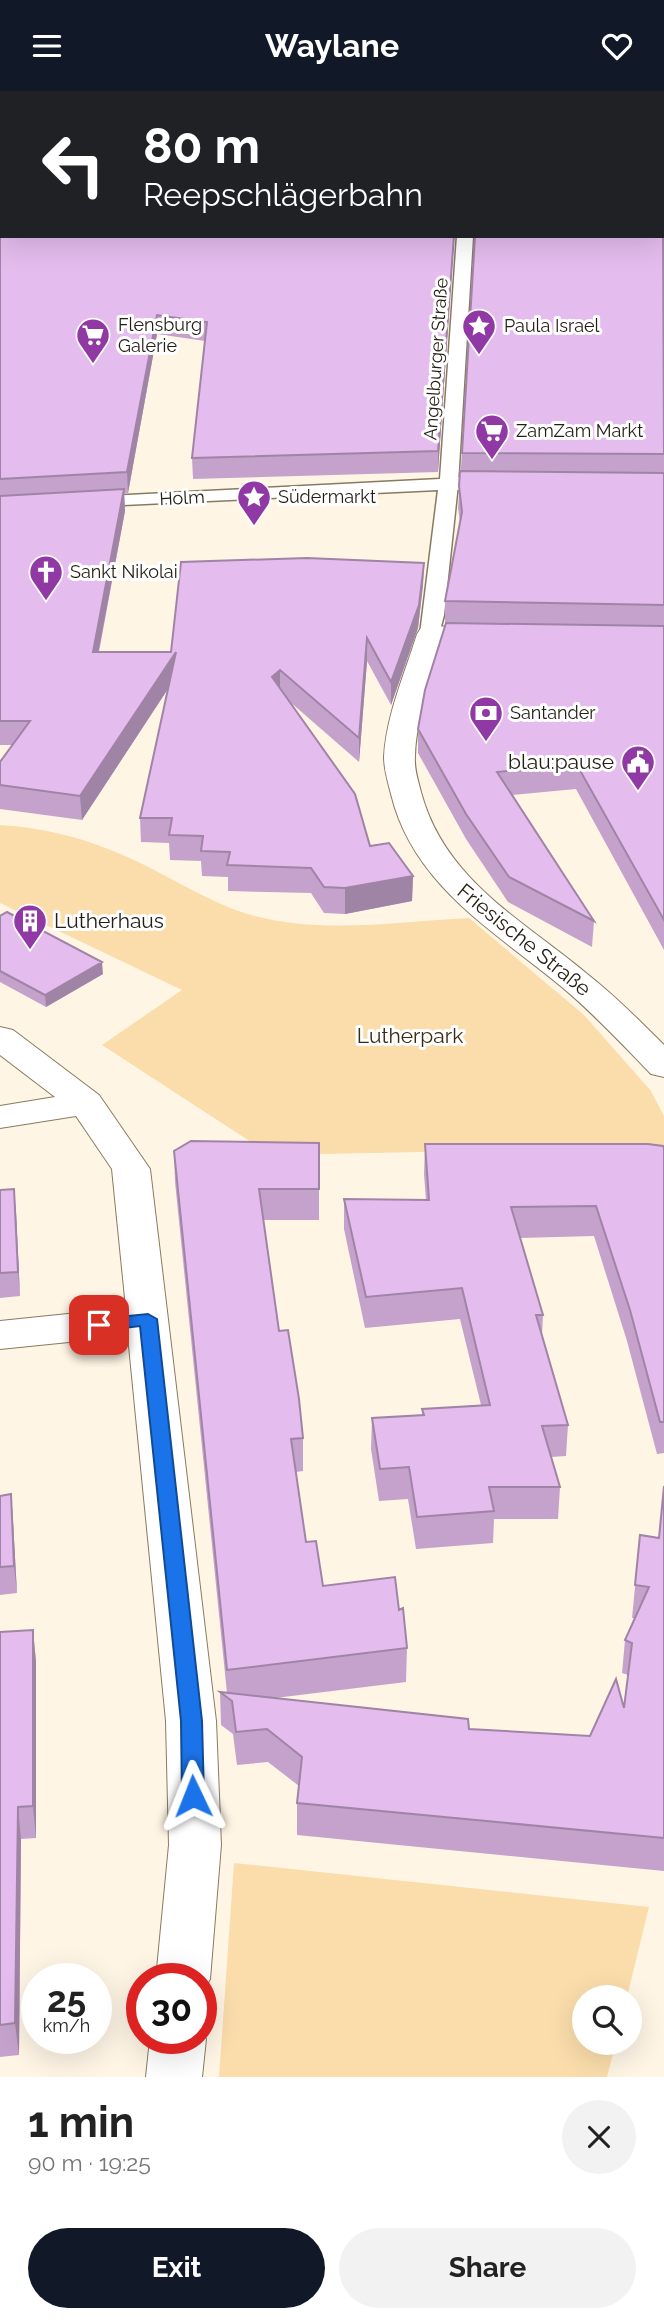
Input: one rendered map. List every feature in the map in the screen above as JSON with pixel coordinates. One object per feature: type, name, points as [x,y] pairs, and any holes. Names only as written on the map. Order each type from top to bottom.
[{"type":"main road","points":[[0,243],[23,241]]},
{"type":"street","name":"Angelburger Straße","points":[[449,484],[465,238]]},
{"type":"street","points":[[513,636],[431,634],[436,604],[440,525],[449,484],[530,485]]},
{"type":"street","name":"Holm","points":[[69,504],[449,484]]},
{"type":"street","name":"Friesische Straße","points":[[431,634],[404,733],[400,768],[413,817],[442,871],[477,907],[604,1005],[664,1066]]},
{"type":"street","points":[[0,1038],[86,1103],[131,1169],[191,1721],[195,1845],[184,1963]]},
{"type":"street","points":[[0,1117],[86,1103]]},
{"type":"street","points":[[0,1335],[148,1319]]},
{"type":"street","points":[[174,2077],[176,2054]]},
{"type":"green space","name":"Lutherpark","points":[[0,825],[63,834],[93,843],[137,861],[219,903],[261,918],[290,923],[350,925],[469,918],[584,1015],[651,1091],[664,1116],[664,1147],[271,1155],[102,1045],[182,990],[0,903]]},
{"type":"green space","points":[[234,1863],[649,1907],[630,1985],[572,1985],[572,2055],[613,2055],[607,2077],[219,2077]]},
{"type":"building","points":[[0,238],[454,238],[438,451],[192,458],[207,322],[157,315],[127,472],[0,479]]},
{"type":"building","points":[[475,238],[663,238],[664,454],[462,453]]},
{"type":"building","points":[[460,471],[664,473],[664,605],[445,601],[462,512]]},
{"type":"building","points":[[124,489],[93,652],[171,652],[181,562],[307,558],[424,563],[419,605],[391,682],[367,638],[359,738],[280,670],[272,677],[355,794],[370,846],[389,843],[413,876],[345,888],[324,887],[311,868],[227,865],[230,852],[201,851],[203,836],[169,835],[172,818],[140,818],[176,652],[80,796],[0,785],[0,762],[30,721],[0,721],[0,496]]},
{"type":"building","points":[[446,623],[664,626],[664,920],[577,765],[497,772],[594,921],[509,877],[466,814],[418,729],[425,690]]},
{"type":"building","name":"Lutherhaus","points":[[7,912],[102,962],[45,995],[0,971],[0,916]]},
{"type":"building","points":[[191,1141],[319,1143],[319,1189],[259,1189],[279,1331],[288,1330],[299,1399],[303,1438],[291,1439],[306,1542],[316,1541],[323,1586],[395,1577],[399,1610],[403,1608],[407,1648],[227,1670],[174,1151]]},
{"type":"building","points":[[425,1144],[648,1144],[664,1148],[664,1422],[660,1422],[630,1310],[596,1206],[511,1207],[543,1315],[536,1315],[568,1425],[542,1426],[560,1487],[489,1487],[494,1511],[417,1517],[409,1467],[380,1469],[372,1418],[424,1415],[422,1409],[490,1405],[462,1288],[366,1297],[344,1199],[429,1200]]},
{"type":"building","points":[[14,1189],[18,1272],[0,1273],[0,1190]]},
{"type":"building","points":[[664,1486],[664,1838],[297,1803],[302,1757],[267,1729],[236,1732],[232,1701],[220,1692],[468,1719],[469,1729],[590,1736],[616,1679],[624,1708],[632,1643],[625,1640],[649,1587],[635,1585],[640,1535],[659,1538]]},
{"type":"building","points":[[11,1494],[14,1566],[0,1567],[0,1496]]},
{"type":"building","points":[[33,1630],[33,1806],[18,1807],[15,2023],[0,2025],[0,1632]]},
{"type":"place","name":"Paula Israel","points":[[479,356]]},
{"type":"place","name":"Flensburg Galerie","points":[[93,365]]},
{"type":"place","name":"ZamZam Markt","points":[[492,461]]},
{"type":"place","name":"Südermarkt","points":[[254,527]]},
{"type":"place","name":"Sankt Nikolai","points":[[46,602]]},
{"type":"place","name":"Santander","points":[[486,743]]},
{"type":"place","name":"blau:pause","points":[[638,792]]},
{"type":"place","name":"Lutherhaus","points":[[30,951]]},
{"type":"route","points":[[99,1325],[148,1319],[191,1721],[193,1796]]}]
